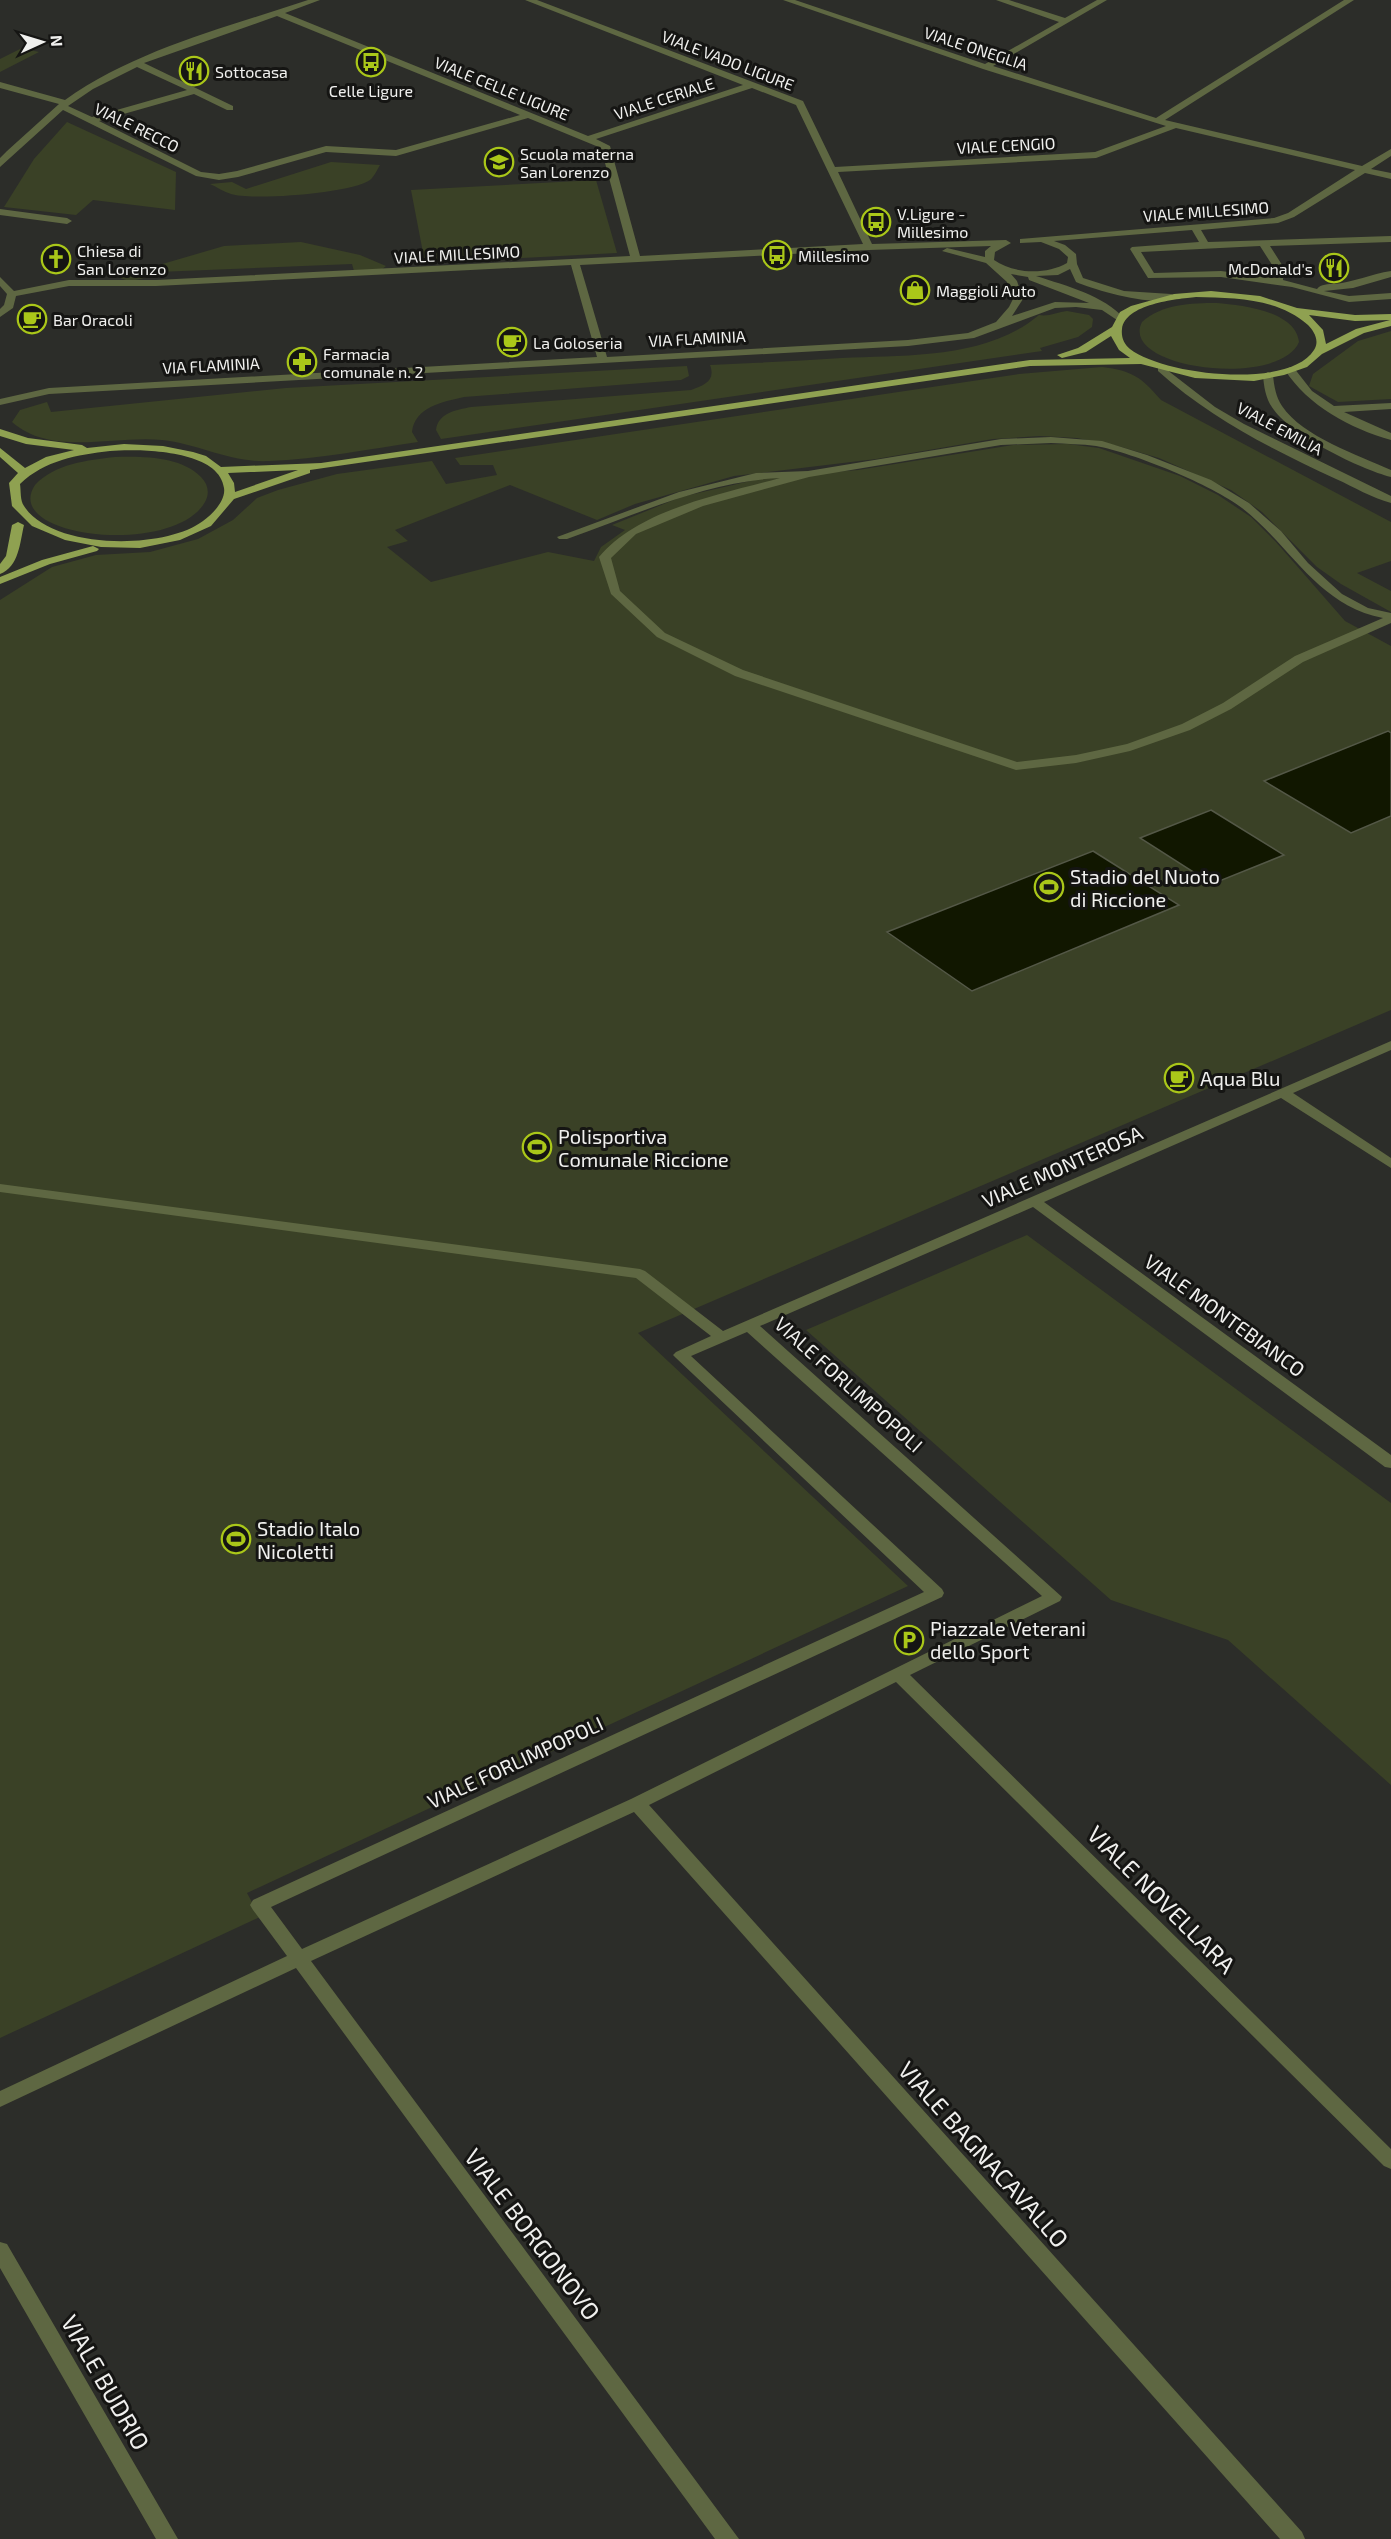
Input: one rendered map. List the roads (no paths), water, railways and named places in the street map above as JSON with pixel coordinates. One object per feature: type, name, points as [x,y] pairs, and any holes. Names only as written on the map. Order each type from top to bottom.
[{"type":"main road","points":[[1030,363],[1082,350],[1115,329],[1120,319],[1131,309],[1171,297],[1222,294],[1256,299],[1293,310],[1355,318],[1391,317]]},
{"type":"main road","points":[[1293,310],[1309,320],[1319,330],[1322,341],[1318,352]]},
{"type":"main road","points":[[1115,329],[1117,340],[1126,351],[1141,361],[1162,369],[1215,378],[1268,375],[1290,370],[1308,362],[1318,352],[1360,331],[1391,322]]},
{"type":"main road","points":[[219,470],[321,466],[1030,363],[1095,360],[1141,361]]},
{"type":"main road","points":[[0,432],[46,445],[100,449]]},
{"type":"main road","points":[[103,546],[53,540],[18,525],[9,515],[5,505],[7,494],[25,474],[57,458],[100,449],[124,447],[170,450],[207,462],[227,478],[230,497]]},
{"type":"main road","points":[[0,451],[25,474]]},
{"type":"main road","points":[[0,581],[46,562],[103,546],[147,542],[187,532],[215,516],[230,497],[321,466]]},
{"type":"main road","points":[[0,571],[12,556],[18,525]]},
{"type":"street","name":"VIALE VADO LIGURE","points":[[529,0],[800,104],[869,247]]},
{"type":"street","name":"VIALE ONEGLIA","points":[[787,0],[986,67],[1157,121],[1391,176]]},
{"type":"street","points":[[1000,0],[1066,21]]},
{"type":"street","points":[[986,67],[1103,0]]},
{"type":"street","points":[[1157,121],[1350,0]]},
{"type":"street","points":[[0,164],[25,138],[90,87],[197,40],[309,1]]},
{"type":"street","name":"VIALE CELLE LIGURE","points":[[278,13],[605,146],[636,260]]},
{"type":"street","points":[[139,64],[230,108]]},
{"type":"street","name":"VIALE RECCO","points":[[0,85],[65,105],[89,121],[199,174],[219,177],[238,174],[326,149],[396,153],[528,115]]},
{"type":"street","name":"VIALE CERIALE","points":[[588,139],[751,85]]},
{"type":"street","points":[[89,121],[195,91]]},
{"type":"street","name":"VIALE CENGIO","points":[[832,170],[1096,155],[1176,125]]},
{"type":"street","name":"VIALE MILLESIMO","points":[[12,294],[69,283],[156,283],[869,247],[1006,243],[1275,221],[1291,216],[1391,152]]},
{"type":"street","points":[[0,212],[67,221]]},
{"type":"street","points":[[1195,228],[1205,245]]},
{"type":"street","name":"VIALE MILLESIMO","points":[[1070,252],[1079,242],[1112,233]]},
{"type":"street","points":[[1391,239],[1135,249],[1151,276],[1221,274],[1313,289],[1331,297],[1349,299],[1391,296]]},
{"type":"street","points":[[1023,241],[1050,243],[1070,252],[1079,280],[1097,289],[1132,295],[1171,297]]},
{"type":"street","points":[[1006,243],[990,251],[989,261],[999,268],[1079,294],[1108,308],[1120,319]]},
{"type":"street","points":[[1263,243],[1279,268],[1278,282]]},
{"type":"street","name":"VIALE MILLESIMO","points":[[904,246],[961,254],[989,261]]},
{"type":"street","points":[[575,263],[603,359]]},
{"type":"street","points":[[1021,274],[1058,272],[1072,264]]},
{"type":"street","name":"VIA FLAMINIA","points":[[998,325],[1014,308],[1018,299],[1012,281],[999,268]]},
{"type":"street","points":[[1313,289],[1353,285],[1377,276],[1391,274]]},
{"type":"street","points":[[0,280],[12,294],[9,306],[0,314]]},
{"type":"street","name":"VIA FLAMINIA","points":[[0,402],[49,391],[929,341],[970,336],[1055,305],[1076,304],[1108,308]]},
{"type":"street","name":"VIALE EMILIA","points":[[1162,369],[1178,384],[1231,420],[1274,444],[1391,500]]},
{"type":"street","points":[[1290,370],[1296,382],[1307,394],[1391,437]]},
{"type":"street","name":"VIALE EMILIA","points":[[1268,375],[1269,390],[1279,410],[1302,431],[1391,474]]},
{"type":"street","points":[[0,390],[49,391]]},
{"type":"street","points":[[1333,409],[1391,406]]},
{"type":"street","points":[[1051,440],[1098,443],[1143,457],[1207,482],[1245,505],[1338,596],[1365,611],[1391,618],[1299,659],[1227,706],[1186,727],[1130,747],[1076,759],[1016,766],[739,674],[662,635],[615,592],[605,557],[632,532],[699,504],[808,474],[1001,442],[1051,440]]},
{"type":"street","points":[[563,537],[693,491],[756,476],[808,474]]},
{"type":"street","name":"VIALE MONTEROSA","points":[[749,1325],[1391,1045]]},
{"type":"street","points":[[1283,1093],[1391,1164]]},
{"type":"street","points":[[0,1188],[640,1274],[722,1337]]},
{"type":"street","name":"VIALE MONTEBIANCO","points":[[1034,1201],[1391,1462]]},
{"type":"street","name":"VIALE FORLIMPOPOLI","points":[[0,2100],[298,1959],[637,1803],[1054,1597],[749,1325],[681,1355],[936,1593],[260,1905],[298,1959]]},
{"type":"street","name":"VIALE NOVELLARA","points":[[898,1674],[1391,2161]]},
{"type":"street","name":"VIALE BAGNACAVALLO","points":[[637,1803],[1294,2539]]},
{"type":"street","name":"VIALE BORGONOVO","points":[[298,1959],[728,2539]]},
{"type":"street","name":"VIALE BUDRIO","points":[[0,2250],[167,2539]]},
{"type":"place","name":"Celle Ligure","points":[[371,62]]},
{"type":"place","name":"Sottocasa","points":[[194,71]]},
{"type":"place","name":"Scuola materna San Lorenzo","points":[[499,162]]},
{"type":"place","name":"V.Ligure - Millesimo","points":[[876,222]]},
{"type":"place","name":"Millesimo","points":[[777,255]]},
{"type":"place","name":"Chiesa di San Lorenzo","points":[[56,259]]},
{"type":"place","name":"McDonald's","points":[[1334,268]]},
{"type":"place","name":"Maggioli Auto","points":[[915,290]]},
{"type":"place","name":"Bar Oracoli","points":[[32,319]]},
{"type":"place","name":"La Goloseria","points":[[512,342]]},
{"type":"place","name":"Farmacia comunale n. 2","points":[[302,362]]},
{"type":"place","name":"Stadio del Nuoto di Riccione","points":[[1049,887]]},
{"type":"place","name":"Aqua Blu","points":[[1179,1078]]},
{"type":"place","name":"Polisportiva Comunale Riccione","points":[[537,1147]]},
{"type":"place","name":"Stadio Italo Nicoletti","points":[[236,1539]]},
{"type":"place","name":"Piazzale Veterani dello Sport","points":[[909,1640]]}]
